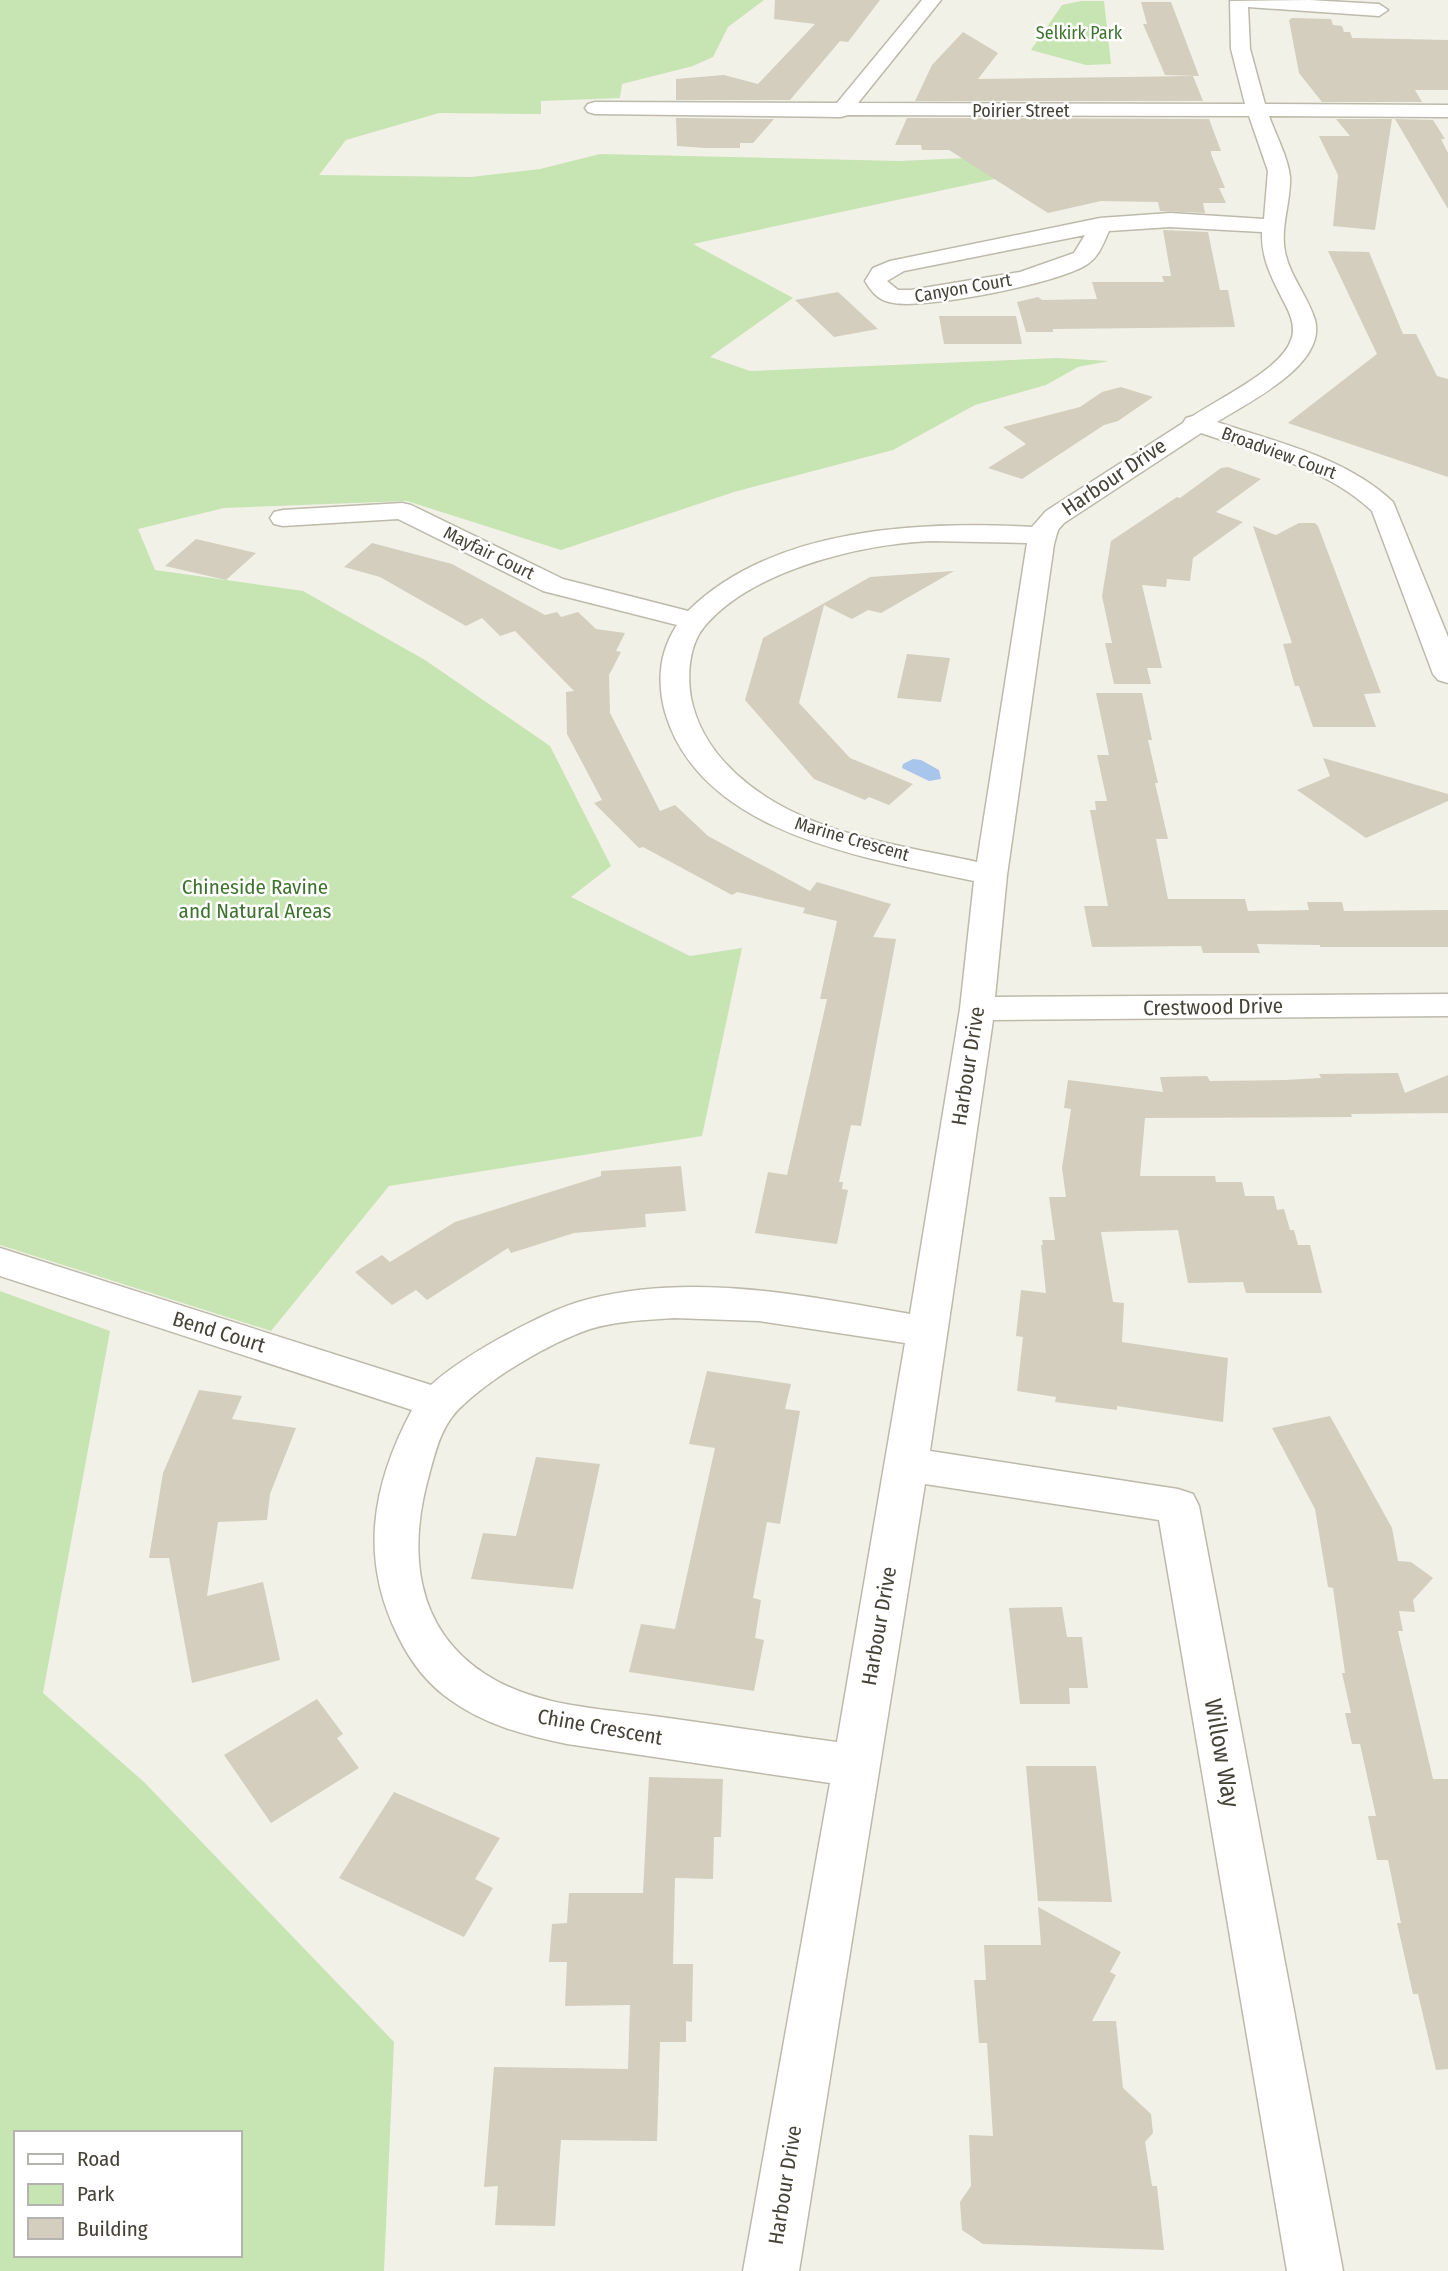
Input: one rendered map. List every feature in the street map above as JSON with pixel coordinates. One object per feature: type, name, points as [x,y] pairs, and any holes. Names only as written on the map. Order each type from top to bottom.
[{"type":"street","points":[[841,111],[932,0]]},
{"type":"street","points":[[1239,1],[1379,10]]},
{"type":"street","name":"Harbour Drive","points":[[771,2271],[927,1332],[977,1009],[991,875],[1042,536],[1055,517],[1195,423],[1285,367],[1303,347],[1306,336],[1304,322],[1275,259],[1274,226],[1279,175],[1257,111],[1238,26],[1239,1]]},
{"type":"street","name":"Poirier Street","points":[[595,108],[841,111],[1448,111]]},
{"type":"street","name":"Canyon Court","points":[[1100,225],[1082,257],[1061,267],[1031,275],[908,298],[888,294],[876,281],[881,273],[898,266],[1100,225],[1178,220],[1274,226]]},
{"type":"street","name":"Broadview Court","points":[[1195,423],[1329,470],[1355,482],[1374,496],[1384,509],[1448,674]]},
{"type":"street","name":"Mayfair Court","points":[[283,518],[402,511],[553,584],[693,621]]},
{"type":"street","name":"Marine Crescent","points":[[991,875],[815,831],[766,811],[715,772],[690,736],[676,699],[674,684],[677,653],[693,621],[709,606],[758,577],[801,558],[850,543],[914,534],[1042,536]]},
{"type":"street","name":"Crestwood Drive","points":[[977,1009],[1448,1005]]},
{"type":"street","name":"Bend Court","points":[[0,1262],[438,1403]]},
{"type":"street","name":"Chine Crescent","points":[[854,1765],[546,1720],[483,1697],[442,1666],[414,1624],[399,1580],[395,1549],[397,1519],[411,1461],[438,1403],[499,1359],[556,1326],[589,1314],[672,1303],[717,1304],[816,1314],[927,1332]]},
{"type":"street","name":"Willow Way","points":[[906,1465],[1178,1506],[1315,2271]]},
{"type":"green space","name":"Chineside Ravine and Natural Areas","points":[[0,0],[764,0],[728,27],[713,57],[693,66],[622,84],[620,98],[541,101],[541,114],[439,113],[346,140],[319,175],[471,177],[540,169],[600,154],[899,161],[1056,154],[1087,159],[693,244],[793,298],[710,357],[750,371],[1057,358],[1109,361],[1078,367],[1046,385],[975,405],[893,450],[734,492],[561,550],[407,501],[224,508],[138,529],[155,570],[303,591],[425,660],[550,746],[611,866],[571,897],[690,956],[742,948],[702,1136],[389,1186],[271,1331],[0,1245]]},
{"type":"green space","name":"Selkirk Park","points":[[1081,1],[1104,1],[1111,64],[1086,65],[1031,50],[1062,5]]},
{"type":"green space","points":[[0,1291],[110,1331],[43,1693],[144,1782],[394,2042],[384,2271],[0,2271]]},
{"type":"water","points":[[913,759],[921,760],[939,770],[941,779],[929,781],[902,768],[903,764]]},
{"type":"building","points":[[775,0],[880,0],[848,42],[840,41],[790,100],[676,100],[676,79],[724,75],[758,84],[815,24],[774,19]]},
{"type":"building","points":[[1141,2],[1171,2],[1199,76],[1165,75],[1143,24],[1147,24]]},
{"type":"building","points":[[1331,19],[1333,25],[1342,26],[1344,32],[1350,32],[1352,38],[1448,40],[1448,90],[1415,90],[1422,102],[1322,102],[1299,73],[1289,20]]},
{"type":"building","points":[[963,32],[998,53],[978,79],[1193,76],[1203,101],[915,101],[932,65]]},
{"type":"building","points":[[676,118],[774,119],[753,143],[740,143],[740,148],[705,148],[677,146]]},
{"type":"building","points":[[907,118],[1209,119],[1221,151],[1211,151],[1211,154],[1225,188],[1219,188],[1226,203],[1203,203],[1205,213],[1160,211],[1158,202],[1101,201],[1048,213],[949,150],[922,150],[921,145],[895,145]]},
{"type":"building","points":[[1336,119],[1392,119],[1375,230],[1333,226],[1338,175],[1319,136],[1350,136]]},
{"type":"building","points":[[1395,119],[1433,120],[1445,139],[1441,139],[1448,153],[1448,209]]},
{"type":"building","points":[[1163,230],[1208,232],[1220,290],[1228,290],[1235,327],[1053,329],[1053,332],[1026,332],[1017,302],[1038,297],[1042,300],[1097,299],[1092,282],[1164,282],[1162,276],[1171,276]]},
{"type":"building","points":[[1328,251],[1369,252],[1403,334],[1416,334],[1437,376],[1448,379],[1448,477],[1288,423],[1377,354]]},
{"type":"building","points":[[838,292],[878,329],[834,337],[795,300]]},
{"type":"building","points":[[939,316],[1016,316],[1022,344],[944,344]]},
{"type":"building","points":[[1121,387],[1153,397],[1118,421],[1104,425],[1022,479],[988,468],[1026,444],[1003,427],[1080,407],[1102,392]]},
{"type":"building","points":[[1228,467],[1261,479],[1216,512],[1243,522],[1193,558],[1190,581],[1167,579],[1166,587],[1142,585],[1162,668],[1147,668],[1151,684],[1114,684],[1105,643],[1112,643],[1102,596],[1111,541],[1177,497],[1180,498],[1221,468]]},
{"type":"building","points":[[1299,523],[1315,523],[1318,526],[1381,693],[1364,694],[1376,727],[1313,727],[1299,686],[1295,686],[1283,644],[1292,643],[1253,526],[1276,535]]},
{"type":"building","points":[[196,539],[256,553],[226,580],[165,566]]},
{"type":"building","points":[[372,543],[452,564],[545,615],[557,612],[561,617],[578,612],[596,629],[625,633],[616,651],[621,652],[609,675],[610,713],[660,811],[675,805],[708,836],[810,891],[817,882],[891,904],[873,937],[896,939],[861,1126],[851,1125],[839,1182],[843,1182],[842,1189],[848,1190],[837,1244],[755,1233],[768,1172],[787,1175],[827,999],[820,999],[837,921],[803,913],[805,908],[737,892],[732,895],[643,847],[639,848],[594,803],[602,800],[567,734],[566,692],[574,691],[515,631],[500,636],[482,618],[466,626],[380,577],[344,567]]},
{"type":"building","points":[[954,571],[881,613],[868,610],[852,619],[824,605],[799,703],[850,758],[913,784],[889,805],[869,797],[865,800],[814,779],[745,700],[763,638],[870,577]]},
{"type":"building","points":[[907,654],[950,658],[941,702],[897,698]]},
{"type":"building","points":[[1096,693],[1142,693],[1152,740],[1148,740],[1158,783],[1155,783],[1168,839],[1156,839],[1168,899],[1245,899],[1248,911],[1309,910],[1307,902],[1342,902],[1344,911],[1448,910],[1448,947],[1257,944],[1260,953],[1203,953],[1201,946],[1092,947],[1084,906],[1108,906],[1090,810],[1096,810],[1095,801],[1107,801],[1097,755],[1109,755]]},
{"type":"building","points":[[1323,758],[1448,794],[1448,801],[1366,838],[1297,790],[1330,776]]},
{"type":"building","points":[[1398,1073],[1405,1093],[1448,1075],[1448,1113],[1351,1114],[1352,1117],[1145,1118],[1140,1176],[1215,1176],[1216,1182],[1242,1182],[1245,1196],[1274,1196],[1277,1210],[1284,1209],[1298,1245],[1310,1245],[1322,1293],[1246,1293],[1243,1282],[1188,1283],[1178,1230],[1101,1232],[1113,1302],[1124,1303],[1122,1342],[1228,1358],[1223,1422],[1117,1406],[1117,1410],[1055,1402],[1056,1397],[1017,1391],[1023,1337],[1016,1336],[1021,1290],[1046,1293],[1041,1245],[1042,1240],[1055,1240],[1049,1197],[1066,1197],[1062,1168],[1071,1109],[1064,1108],[1068,1080],[1163,1092],[1160,1077],[1207,1076],[1210,1081],[1285,1080],[1321,1078],[1319,1074]]},
{"type":"building","points":[[681,1166],[686,1211],[645,1214],[646,1227],[574,1233],[511,1253],[508,1248],[427,1300],[416,1290],[392,1305],[355,1272],[382,1255],[390,1262],[455,1222],[601,1176],[601,1171]]},
{"type":"building","points":[[707,1371],[791,1384],[785,1409],[800,1411],[780,1524],[767,1522],[753,1598],[761,1600],[755,1638],[764,1640],[754,1691],[629,1672],[641,1624],[675,1629],[715,1448],[689,1444]]},
{"type":"building","points":[[199,1390],[242,1396],[232,1419],[296,1428],[270,1494],[267,1520],[218,1522],[207,1596],[263,1582],[280,1660],[192,1683],[169,1558],[149,1558],[163,1473]]},
{"type":"building","points":[[1330,1416],[1392,1528],[1398,1561],[1411,1562],[1433,1578],[1413,1600],[1415,1612],[1399,1611],[1403,1631],[1398,1631],[1433,1779],[1448,1779],[1448,2069],[1436,2070],[1418,1994],[1413,1994],[1397,1923],[1401,1923],[1388,1860],[1377,1860],[1368,1816],[1376,1816],[1360,1744],[1352,1744],[1345,1713],[1351,1713],[1342,1673],[1345,1673],[1333,1588],[1328,1587],[1315,1509],[1272,1428]]},
{"type":"building","points":[[536,1457],[600,1464],[573,1589],[471,1579],[483,1533],[516,1536]]},
{"type":"building","points":[[1062,1607],[1067,1637],[1082,1637],[1088,1688],[1069,1688],[1070,1704],[1020,1704],[1009,1608]]},
{"type":"building","points":[[317,1699],[343,1734],[337,1738],[359,1768],[271,1823],[224,1755]]},
{"type":"building","points":[[1026,1766],[1096,1766],[1112,1902],[1038,1901]]},
{"type":"building","points":[[649,1777],[723,1779],[721,1837],[714,1837],[713,1879],[675,1878],[673,1964],[693,1964],[692,2022],[686,2021],[686,2042],[660,2042],[657,2141],[561,2140],[555,2226],[495,2225],[498,2186],[484,2187],[494,2067],[628,2069],[630,2005],[565,2006],[567,1962],[549,1962],[552,1924],[567,1923],[569,1893],[643,1893]]},
{"type":"building","points":[[394,1792],[500,1838],[475,1879],[493,1888],[464,1937],[339,1878]]},
{"type":"building","points":[[1038,1907],[1121,1952],[1110,1972],[1116,1975],[1092,2021],[1116,2021],[1123,2088],[1151,2114],[1153,2133],[1145,2142],[1152,2186],[1157,2186],[1164,2250],[983,2244],[962,2230],[960,2202],[971,2186],[969,2135],[993,2136],[987,2043],[979,2043],[974,1980],[986,1980],[984,1945],[1041,1945]]}]
